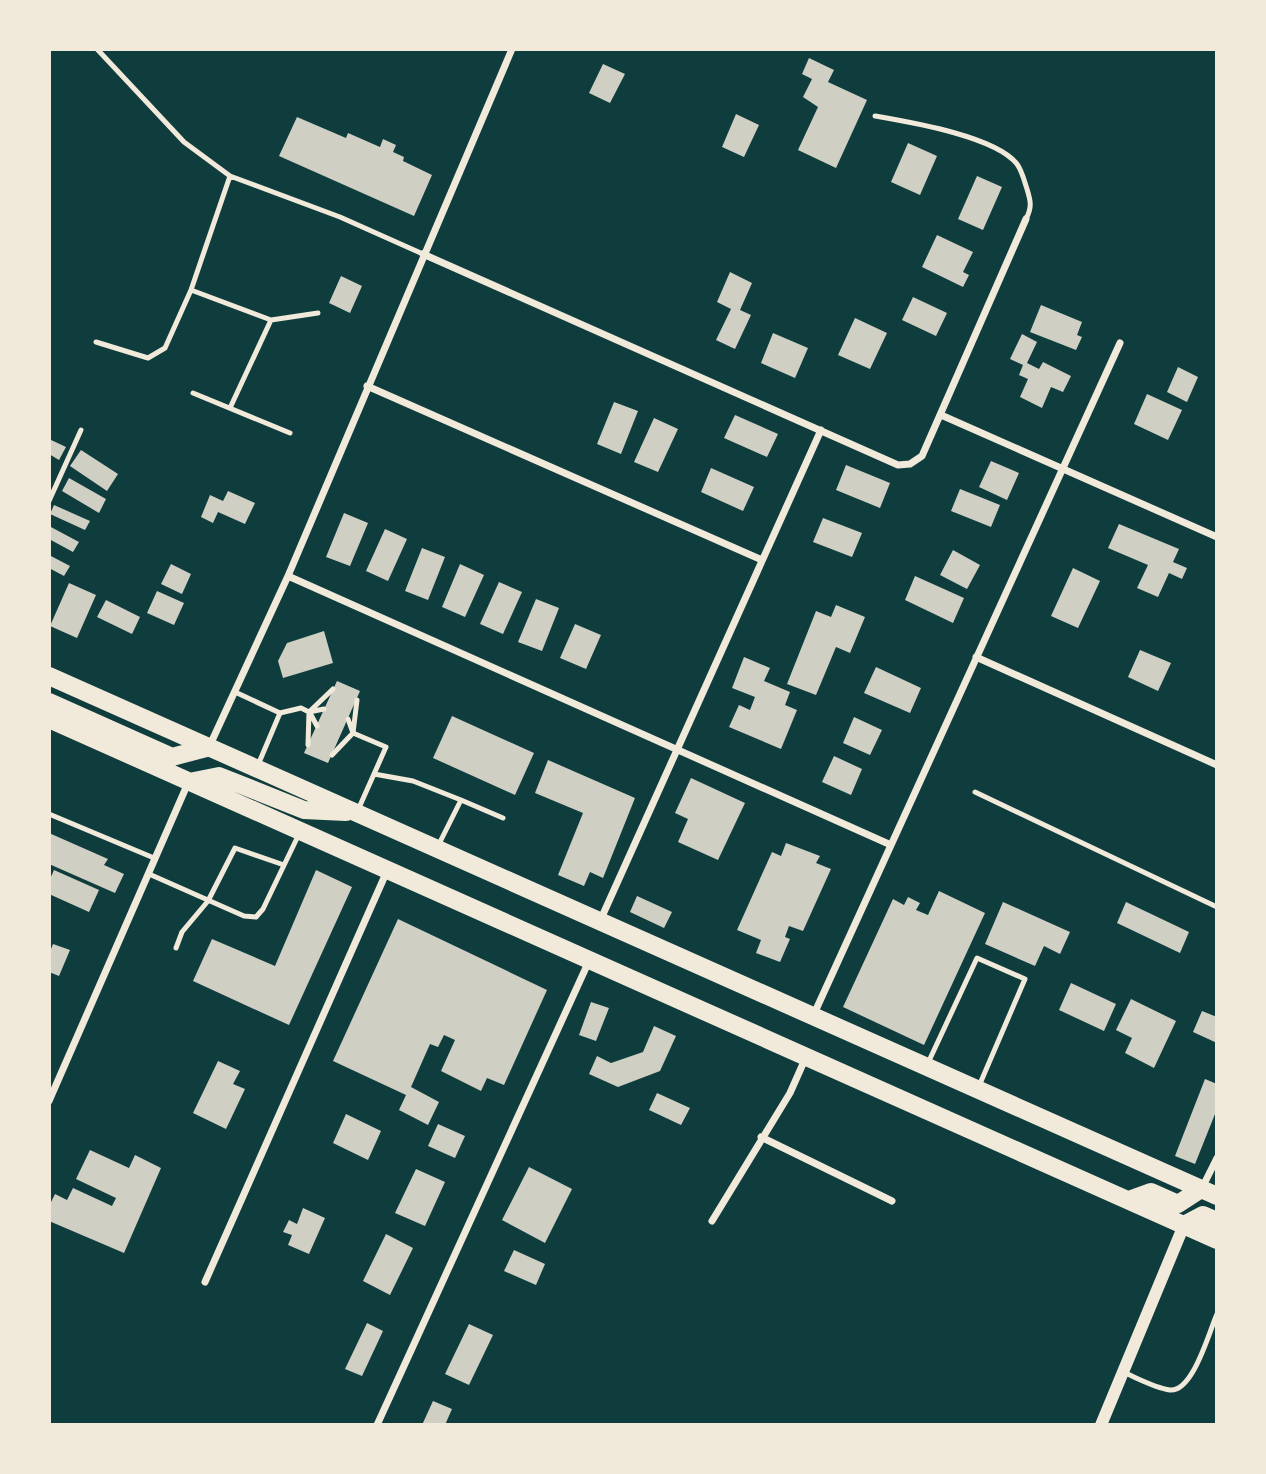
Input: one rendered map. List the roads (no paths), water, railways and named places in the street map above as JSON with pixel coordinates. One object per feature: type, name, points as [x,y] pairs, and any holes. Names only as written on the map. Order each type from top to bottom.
[{"type":"main road","points":[[49,676],[1209,1193]]},
{"type":"main road","points":[[49,702],[172,757],[209,747]]},
{"type":"main road","points":[[49,719],[1217,1240]]},
{"type":"main road","points":[[189,782],[219,776],[304,810],[356,813]]},
{"type":"main road","points":[[1129,1200],[1151,1192],[1178,1203],[1209,1193]]},
{"type":"main road","points":[[1184,1225],[1203,1215],[1217,1221]]},
{"type":"street","points":[[209,747],[288,576],[366,386],[512,49]]},
{"type":"street","points":[[423,254],[898,465],[910,464],[922,456],[1026,219]]},
{"type":"street","points":[[814,1016],[1120,343]]},
{"type":"street","points":[[366,386],[762,560]]},
{"type":"street","points":[[941,415],[1217,537]]},
{"type":"street","points":[[600,922],[821,430]]},
{"type":"street","points":[[288,576],[891,845]]},
{"type":"street","points":[[976,657],[1217,765]]},
{"type":"street","points":[[49,1101],[189,782]]},
{"type":"street","points":[[205,1282],[387,870]]},
{"type":"street","points":[[377,1425],[589,960]]},
{"type":"street","points":[[712,1221],[790,1093],[806,1057]]},
{"type":"street","points":[[761,1137],[892,1201]]},
{"type":"street","points":[[1209,1193],[1217,1157]]},
{"type":"street","points":[[1101,1425],[1184,1225]]},
{"type":"lane","points":[[97,49],[184,142],[230,176],[340,218],[423,254]]},
{"type":"lane","points":[[875,116],[934,127],[984,144],[1007,156],[1023,175],[1032,202],[1026,219]]},
{"type":"lane","points":[[96,342],[148,358],[165,348],[191,290],[230,176]]},
{"type":"lane","points":[[191,290],[271,320],[318,313]]},
{"type":"lane","points":[[230,408],[271,320]]},
{"type":"lane","points":[[194,393],[290,433]]},
{"type":"lane","points":[[49,502],[81,430]]},
{"type":"lane","points":[[308,745],[309,712],[333,690]]},
{"type":"lane","points":[[235,692],[281,713],[300,708],[309,712],[324,709]]},
{"type":"lane","points":[[332,755],[353,733],[357,700]]},
{"type":"lane","points":[[309,712],[317,726]]},
{"type":"lane","points":[[256,768],[281,713]]},
{"type":"lane","points":[[348,719],[353,733]]},
{"type":"lane","points":[[340,737],[353,733],[386,747],[356,813]]},
{"type":"lane","points":[[374,774],[413,781],[503,818]]},
{"type":"lane","points":[[975,792],[1217,907]]},
{"type":"lane","points":[[437,849],[461,800]]},
{"type":"lane","points":[[49,814],[154,858]]},
{"type":"lane","points":[[149,874],[244,916],[256,917],[263,909],[300,832]]},
{"type":"lane","points":[[176,948],[182,933],[208,901],[235,848],[284,865]]},
{"type":"lane","points":[[926,1066],[977,958],[1025,979],[978,1089]]},
{"type":"lane","points":[[1123,1373],[1170,1390],[1180,1388],[1190,1379],[1217,1314]]}]
